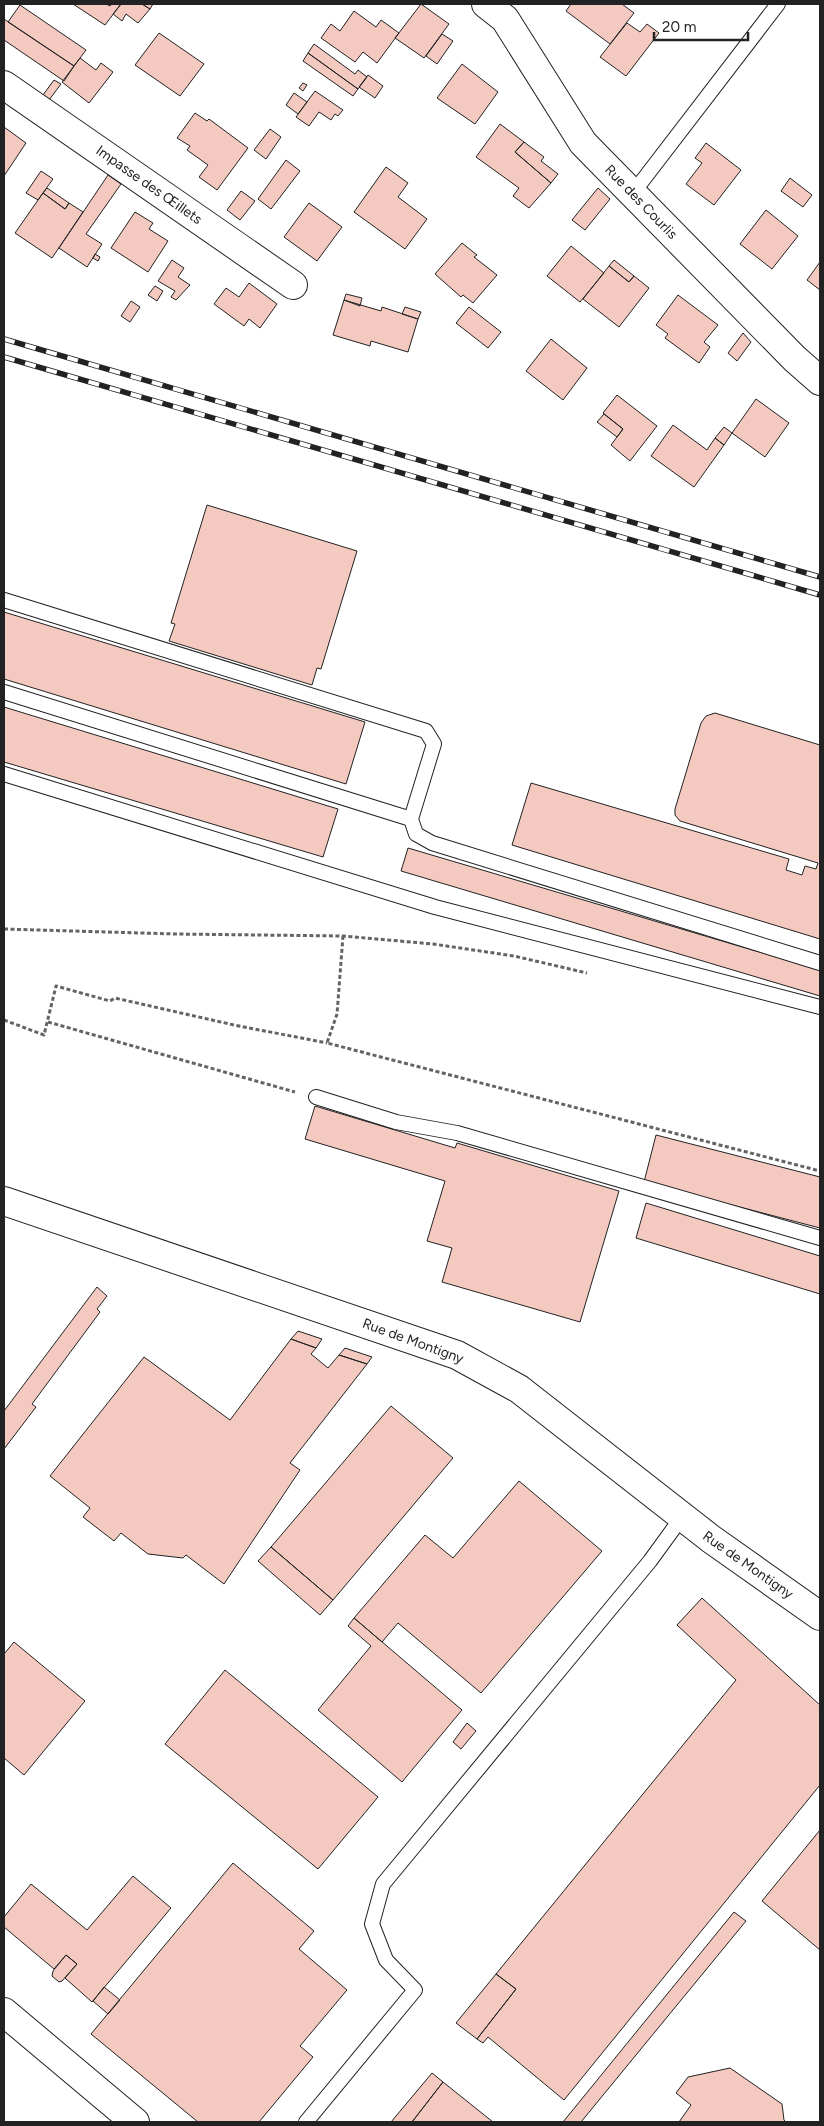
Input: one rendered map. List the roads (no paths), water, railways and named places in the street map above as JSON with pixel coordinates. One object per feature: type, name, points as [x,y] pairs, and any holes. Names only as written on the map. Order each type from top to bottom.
[{"type":"street","name":"Rue des Courlis","points":[[486,4],[505,19],[583,143],[795,359],[820,381]]},
{"type":"street","name":"Impasse des Œillets","points":[[4,85],[293,285]]},
{"type":"street","name":"Rue de Montigny","points":[[4,1201],[457,1355],[519,1390],[682,1517],[820,1616]]},
{"type":"street","points":[[4,2012],[135,2122]]},
{"type":"lane","points":[[633,194],[778,4]]},
{"type":"lane","points":[[4,600],[426,731],[434,744],[411,819],[416,834],[432,843],[820,963]]},
{"type":"lane","points":[[4,692],[411,819]]},
{"type":"lane","points":[[4,774],[435,907],[820,1007]]},
{"type":"lane","points":[[316,1097],[396,1122],[457,1132],[820,1238]]},
{"type":"lane","points":[[306,2122],[415,1990],[386,1960],[372,1924],[383,1884],[650,1561],[682,1517]]},
{"type":"railway","points":[[4,339],[820,577]]},
{"type":"railway","points":[[4,357],[820,595]]}]
